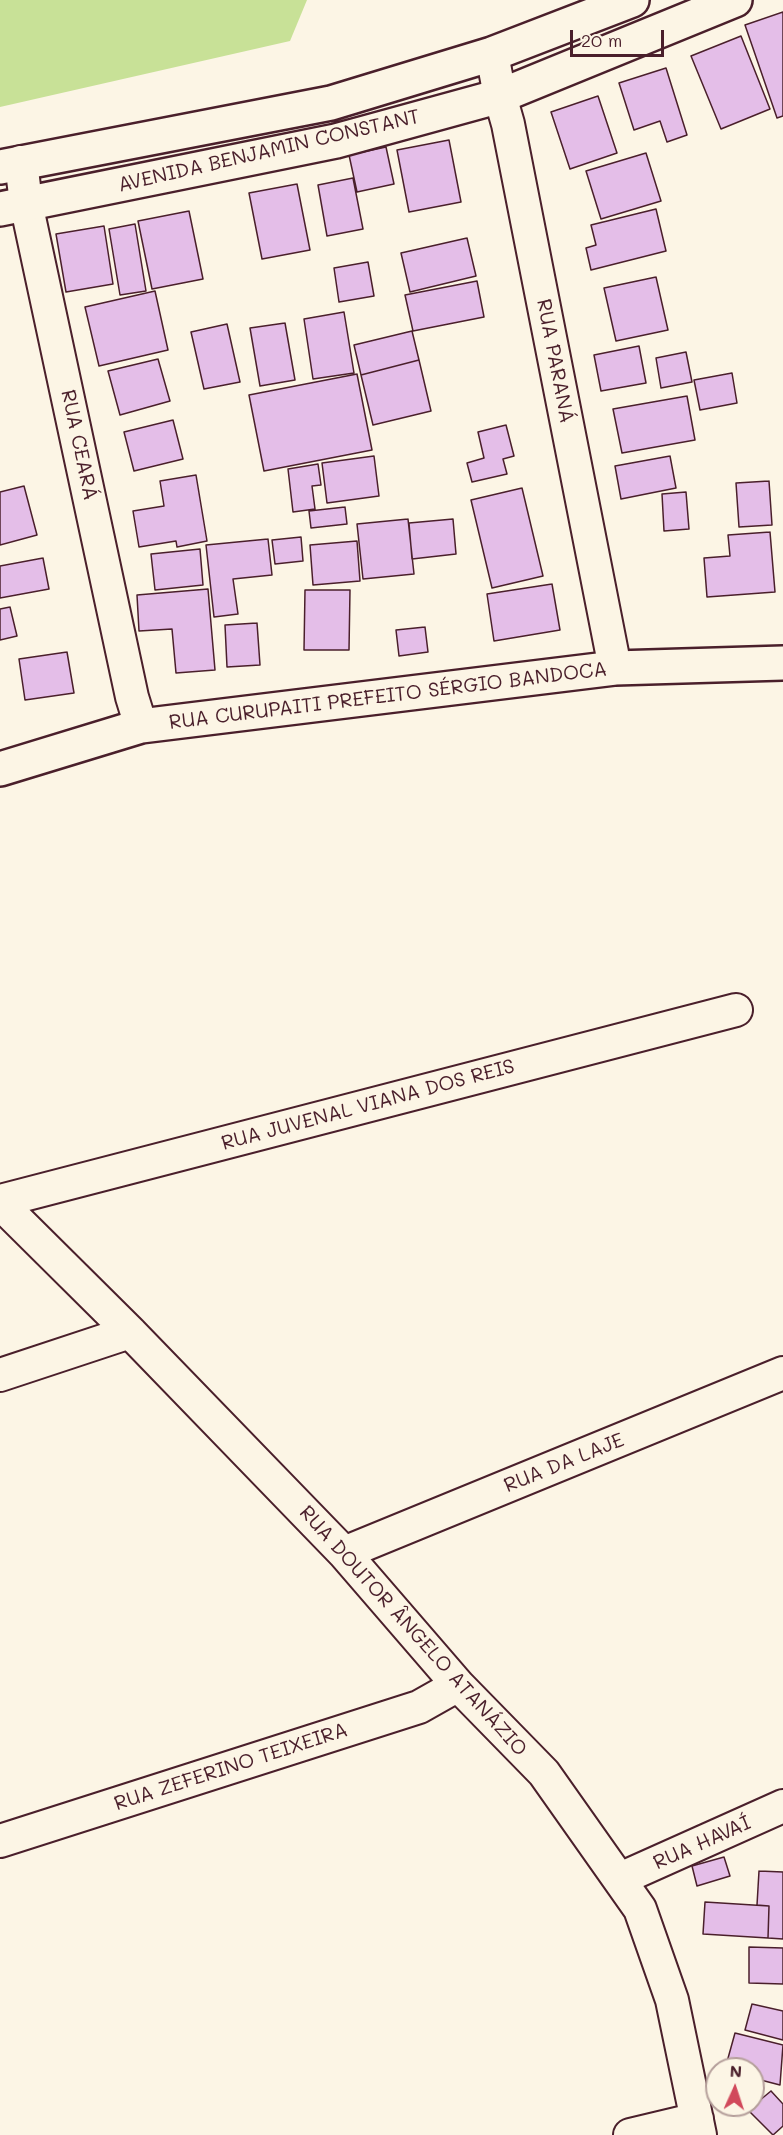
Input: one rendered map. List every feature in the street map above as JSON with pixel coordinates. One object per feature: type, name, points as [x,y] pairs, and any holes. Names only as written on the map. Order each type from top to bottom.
[{"type":"main road","name":"AVENIDA BENJAMIN CONSTANT","points":[[10,165],[331,104],[492,54],[632,0]]},
{"type":"main road","name":"AVENIDA BENJAMIN CONSTANT","points":[[13,206],[336,141],[500,96],[735,0]]},
{"type":"main road","name":"RUA CURUPAITI PREFEITO SÉRGIO BANDOCA","points":[[0,769],[141,726],[615,668],[783,663]]},
{"type":"street","name":"RUA PARANÁ","points":[[492,54],[508,124],[615,668]]},
{"type":"street","name":"RUA CEARÁ","points":[[10,165],[13,206],[132,697],[141,726]]},
{"type":"street","name":"RUA JUVENAL VIANA DOS REIS","points":[[0,1202],[736,1010]]},
{"type":"street","name":"RUA DOUTOR ÂNGELO ATANÁZIO","points":[[0,1202],[130,1332],[344,1553],[458,1685],[544,1773],[640,1909],[672,2000],[698,2127]]},
{"type":"street","points":[[0,1375],[130,1332]]},
{"type":"street","name":"RUA DA LAJE","points":[[344,1553],[783,1373]]},
{"type":"street","name":"RUA ZEFERINO TEIXEIRA","points":[[0,1841],[419,1707],[458,1685]]},
{"type":"street","name":"RUA HAVAÍ","points":[[620,1879],[783,1806]]},
{"type":"street","points":[[630,2135],[698,2127]]},
{"type":"green space","points":[[0,0],[307,0],[290,41],[0,107]]},
{"type":"building","points":[[783,12],[783,116],[777,118],[745,25]]},
{"type":"building","points":[[741,36],[770,109],[721,129],[691,56]]},
{"type":"building","points":[[666,68],[687,135],[667,142],[660,121],[634,130],[619,83]]},
{"type":"building","points":[[598,96],[617,153],[570,169],[551,112]]},
{"type":"building","points":[[449,140],[461,202],[409,212],[397,150]]},
{"type":"building","points":[[386,147],[394,184],[357,192],[349,155]]},
{"type":"building","points":[[646,153],[661,201],[601,219],[586,171]]},
{"type":"building","points":[[353,178],[363,229],[327,236],[318,185]]},
{"type":"building","points":[[297,184],[310,250],[262,259],[249,193]]},
{"type":"building","points":[[656,209],[666,251],[591,270],[586,248],[596,245],[591,225]]},
{"type":"building","points":[[189,211],[203,279],[152,289],[138,221]]},
{"type":"building","points":[[135,224],[146,291],[120,295],[109,229]]},
{"type":"building","points":[[104,226],[113,284],[66,292],[56,234]]},
{"type":"building","points":[[467,238],[476,276],[410,292],[401,253]]},
{"type":"building","points":[[368,262],[374,296],[339,302],[334,268]]},
{"type":"building","points":[[656,277],[668,330],[616,341],[604,288]]},
{"type":"building","points":[[477,281],[484,317],[413,331],[405,295]]},
{"type":"building","points":[[155,291],[168,350],[99,366],[85,307]]},
{"type":"building","points":[[344,312],[354,373],[313,379],[304,319]]},
{"type":"building","points":[[285,323],[295,380],[260,386],[250,328]]},
{"type":"building","points":[[227,324],[240,382],[204,389],[191,332]]},
{"type":"building","points":[[412,331],[419,360],[361,375],[354,345]]},
{"type":"building","points":[[639,346],[646,383],[601,391],[594,355]]},
{"type":"building","points":[[686,352],[692,382],[661,388],[656,358]]},
{"type":"building","points":[[158,359],[170,401],[120,415],[108,371]]},
{"type":"building","points":[[419,360],[431,411],[373,425],[361,375]]},
{"type":"building","points":[[732,373],[737,403],[700,410],[694,380]]},
{"type":"building","points":[[357,374],[372,450],[264,471],[249,395]]},
{"type":"building","points":[[687,396],[695,440],[622,453],[613,409]]},
{"type":"building","points":[[173,420],[183,459],[134,471],[124,432]]},
{"type":"building","points":[[506,425],[514,456],[503,459],[507,474],[472,482],[467,463],[484,458],[478,432]]},
{"type":"building","points":[[374,456],[379,496],[327,503],[322,463]]},
{"type":"building","points":[[670,456],[676,488],[621,499],[615,466]]},
{"type":"building","points":[[318,464],[321,485],[312,486],[315,509],[293,512],[288,469]]},
{"type":"building","points":[[196,475],[207,541],[177,547],[176,541],[139,547],[133,511],[164,506],[160,481]]},
{"type":"building","points":[[769,481],[772,525],[739,527],[736,483]]},
{"type":"building","points":[[24,486],[37,535],[0,545],[0,492]]},
{"type":"building","points":[[522,488],[543,576],[492,588],[471,500]]},
{"type":"building","points":[[686,492],[689,529],[664,531],[662,494]]},
{"type":"building","points":[[345,507],[347,524],[311,528],[309,511]]},
{"type":"building","points":[[408,519],[414,574],[363,579],[357,524]]},
{"type":"building","points":[[453,519],[456,554],[412,559],[409,523]]},
{"type":"building","points":[[770,532],[775,592],[707,597],[704,558],[730,556],[728,535]]},
{"type":"building","points":[[301,537],[303,561],[275,564],[272,540]]},
{"type":"building","points":[[268,539],[272,575],[233,579],[238,614],[214,617],[206,545]]},
{"type":"building","points":[[357,541],[360,581],[313,585],[310,545]]},
{"type":"building","points":[[200,549],[203,585],[155,590],[151,554]]},
{"type":"building","points":[[43,558],[49,589],[0,598],[0,566]]},
{"type":"building","points":[[552,584],[560,630],[494,641],[487,594]]},
{"type":"building","points":[[208,589],[215,670],[176,673],[172,629],[139,631],[137,595]]},
{"type":"building","points":[[305,590],[350,590],[349,650],[304,650]]},
{"type":"building","points":[[10,607],[17,636],[0,640],[0,609]]},
{"type":"building","points":[[257,623],[260,665],[227,667],[225,625]]},
{"type":"building","points":[[425,627],[428,652],[399,656],[396,630]]},
{"type":"building","points":[[67,652],[74,693],[25,700],[19,659]]},
{"type":"building","points":[[724,1857],[730,1876],[697,1886],[692,1866]]},
{"type":"building","points":[[759,1871],[783,1872],[783,1939],[768,1938],[769,1906],[757,1905]]},
{"type":"building","points":[[705,1902],[769,1906],[768,1938],[703,1934]]},
{"type":"building","points":[[749,1947],[783,1948],[783,1984],[749,1983]]},
{"type":"building","points":[[752,2004],[783,2011],[783,2040],[745,2030]]},
{"type":"building","points":[[735,2033],[783,2045],[780,2085],[765,2081],[765,2057],[728,2057]]},
{"type":"building","points":[[771,2091],[783,2104],[783,2126],[773,2135],[755,2117],[765,2117],[765,2096]]}]
